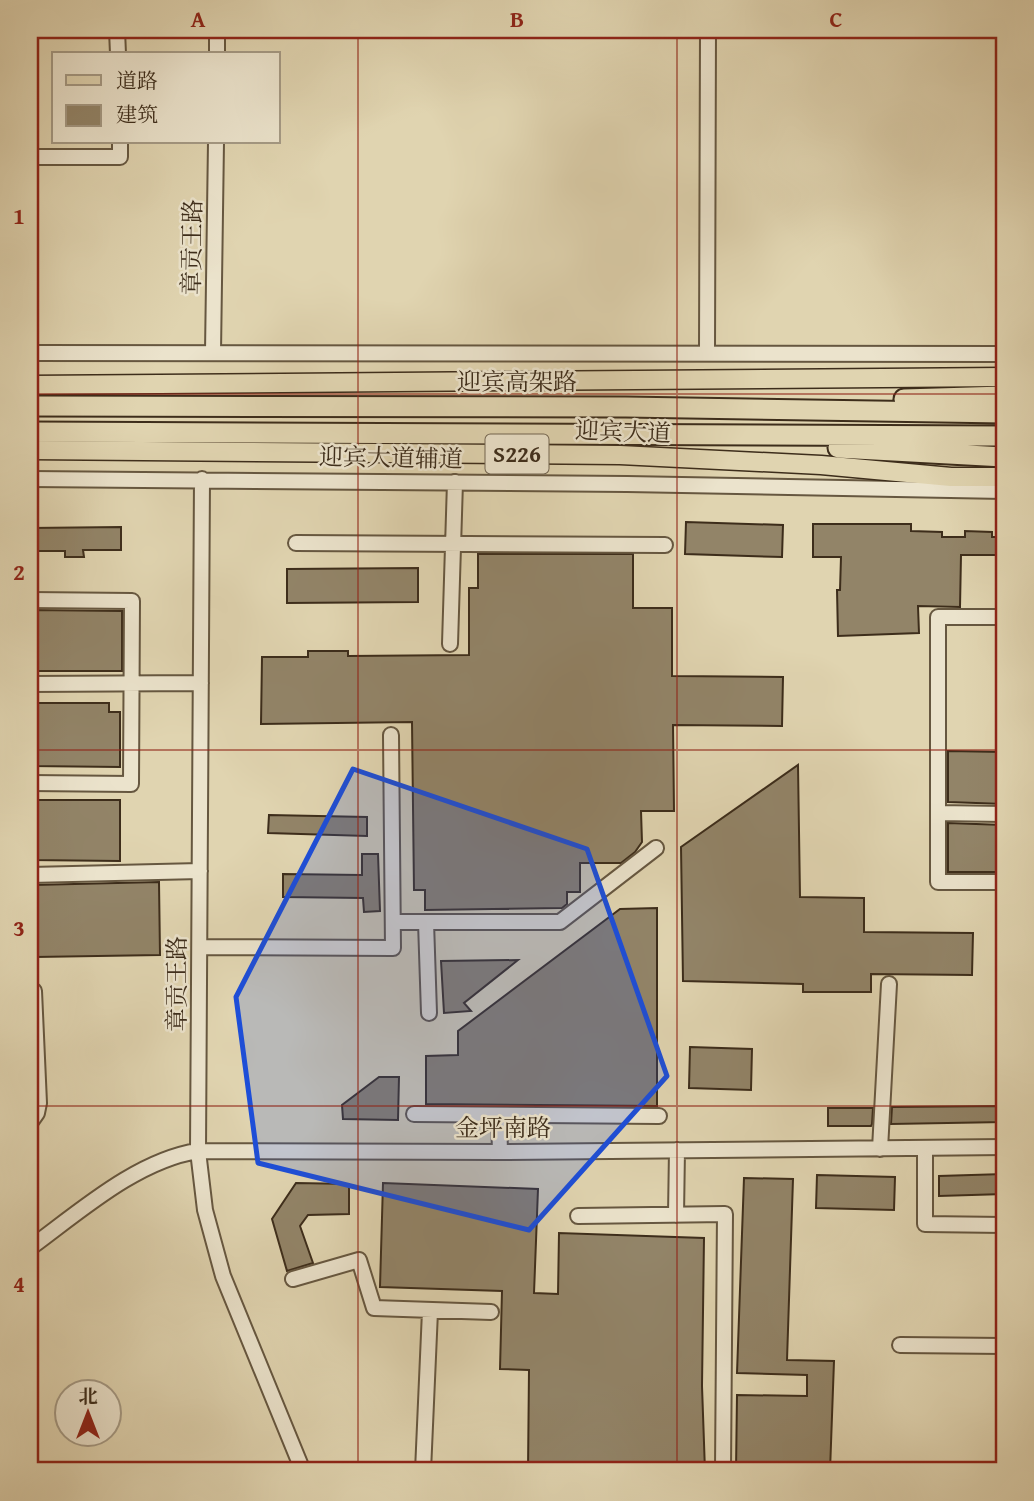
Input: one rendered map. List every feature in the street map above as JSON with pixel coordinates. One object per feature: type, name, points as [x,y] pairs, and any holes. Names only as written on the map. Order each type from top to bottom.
[{"type":"highway","points":[[626,407],[793,400],[1004,396]]},
{"type":"highway","name":"迎宾高架路","points":[[30,406],[626,407],[1004,413]]},
{"type":"highway","points":[[30,432],[1004,436]]},
{"type":"highway","points":[[628,435],[1004,457]]},
{"type":"main road","name":"迎宾大道","points":[[30,385],[1004,377]]},
{"type":"main road","name":"迎宾大道","points":[[30,450],[620,456],[821,466],[951,477],[1004,477]]},
{"type":"street","points":[[117,30],[118,52]]},
{"type":"street","points":[[217,30],[217,52]]},
{"type":"street","points":[[707,352],[708,30]]},
{"type":"street","points":[[30,157],[120,157],[120,144]]},
{"type":"street","name":"章贡王路","points":[[213,352],[216,144]]},
{"type":"street","points":[[30,353],[1004,354]]},
{"type":"street","name":"迎宾大道辅道","points":[[30,479],[455,482],[1004,491]]},
{"type":"street","name":"章贡王路","points":[[202,479],[198,1151],[205,1210],[223,1276],[303,1471]]},
{"type":"street","points":[[450,645],[455,482]]},
{"type":"street","points":[[296,543],[665,545]]},
{"type":"street","points":[[30,600],[132,601],[131,784],[30,783]]},
{"type":"street","points":[[1004,617],[938,617],[938,882],[1004,882]]},
{"type":"street","points":[[30,684],[201,683]]},
{"type":"street","points":[[200,947],[393,948],[391,735]]},
{"type":"street","points":[[938,813],[1004,814]]},
{"type":"street","points":[[393,922],[560,922],[656,848]]},
{"type":"street","points":[[30,875],[200,872]]},
{"type":"street","points":[[426,922],[429,1013]]},
{"type":"street","points":[[880,1149],[889,984]]},
{"type":"street","points":[[30,991],[33,991],[38,1103],[37,1113],[30,1123]]},
{"type":"street","points":[[414,1114],[659,1116]]},
{"type":"street","points":[[499,1115],[500,1152]]},
{"type":"street","name":"金坪南路","points":[[30,1248],[138,1172],[181,1153],[198,1151],[500,1152],[1004,1147]]},
{"type":"street","points":[[925,1148],[925,1224],[1004,1226]]},
{"type":"street","points":[[676,1215],[677,1150]]},
{"type":"street","points":[[578,1216],[725,1214],[723,1469]]},
{"type":"street","points":[[293,1279],[359,1260],[374,1308],[491,1312]]},
{"type":"street","points":[[423,1471],[430,1311]]},
{"type":"street","points":[[900,1345],[1004,1346]]},
{"type":"highlighted area","points":[[353,769],[587,849],[667,1076],[529,1230],[258,1163],[236,997]]},
{"type":"building","points":[[686,522],[783,525],[782,557],[685,554]]},
{"type":"building","points":[[813,524],[911,524],[911,531],[942,532],[942,537],[965,537],[965,531],[992,532],[992,537],[1004,537],[1004,555],[961,555],[960,607],[918,606],[919,633],[838,636],[837,590],[840,590],[841,557],[813,557]]},
{"type":"building","points":[[121,527],[121,550],[83,550],[84,557],[65,557],[65,551],[30,551],[30,528]]},
{"type":"building","points":[[478,554],[633,554],[633,608],[672,608],[672,676],[783,677],[782,726],[673,725],[674,811],[641,811],[642,842],[635,852],[621,863],[580,863],[580,892],[567,892],[567,904],[562,908],[425,910],[425,890],[414,890],[412,722],[261,724],[262,657],[308,657],[308,651],[348,651],[348,656],[469,655],[469,588],[478,588]]},
{"type":"building","points":[[418,568],[418,602],[287,603],[287,569]]},
{"type":"building","points":[[30,610],[122,611],[122,671],[30,671]]},
{"type":"building","points":[[30,703],[109,703],[109,712],[120,712],[120,767],[30,766]]},
{"type":"building","points":[[948,751],[1004,752],[1004,804],[948,802]]},
{"type":"building","points":[[798,765],[800,897],[864,898],[864,932],[973,933],[972,975],[871,974],[871,992],[803,992],[803,984],[683,981],[681,847]]},
{"type":"building","points":[[34,800],[120,800],[120,861],[30,860],[30,827],[34,827]]},
{"type":"building","points":[[269,815],[367,817],[367,836],[268,833]]},
{"type":"building","points":[[948,823],[1004,825],[1004,872],[948,872]]},
{"type":"building","points":[[362,854],[378,854],[380,911],[364,912],[363,898],[283,897],[283,874],[362,875]]},
{"type":"building","points":[[159,882],[160,955],[35,957],[33,885]]},
{"type":"building","points":[[657,908],[657,1106],[426,1104],[426,1056],[458,1055],[458,1031],[620,909]]},
{"type":"building","points":[[518,960],[464,1003],[471,1011],[444,1013],[441,961]]},
{"type":"building","points":[[690,1047],[752,1049],[751,1090],[689,1088]]},
{"type":"building","points":[[379,1077],[399,1077],[398,1120],[343,1119],[342,1105]]},
{"type":"building","points":[[1004,1106],[1004,1122],[891,1124],[892,1107]]},
{"type":"building","points":[[828,1108],[873,1108],[872,1124],[828,1126]]},
{"type":"building","points":[[1004,1174],[1004,1194],[939,1196],[939,1176]]},
{"type":"building","points":[[817,1175],[895,1177],[894,1210],[816,1208]]},
{"type":"building","points":[[744,1178],[793,1179],[787,1360],[834,1361],[830,1471],[736,1471],[737,1395],[807,1396],[807,1375],[737,1373]]},
{"type":"building","points":[[296,1183],[349,1184],[349,1214],[308,1215],[300,1226],[313,1263],[287,1271],[272,1219]]},
{"type":"building","points":[[383,1183],[538,1189],[534,1293],[558,1294],[559,1233],[704,1238],[702,1386],[705,1471],[528,1471],[529,1370],[500,1369],[502,1291],[380,1287]]}]
